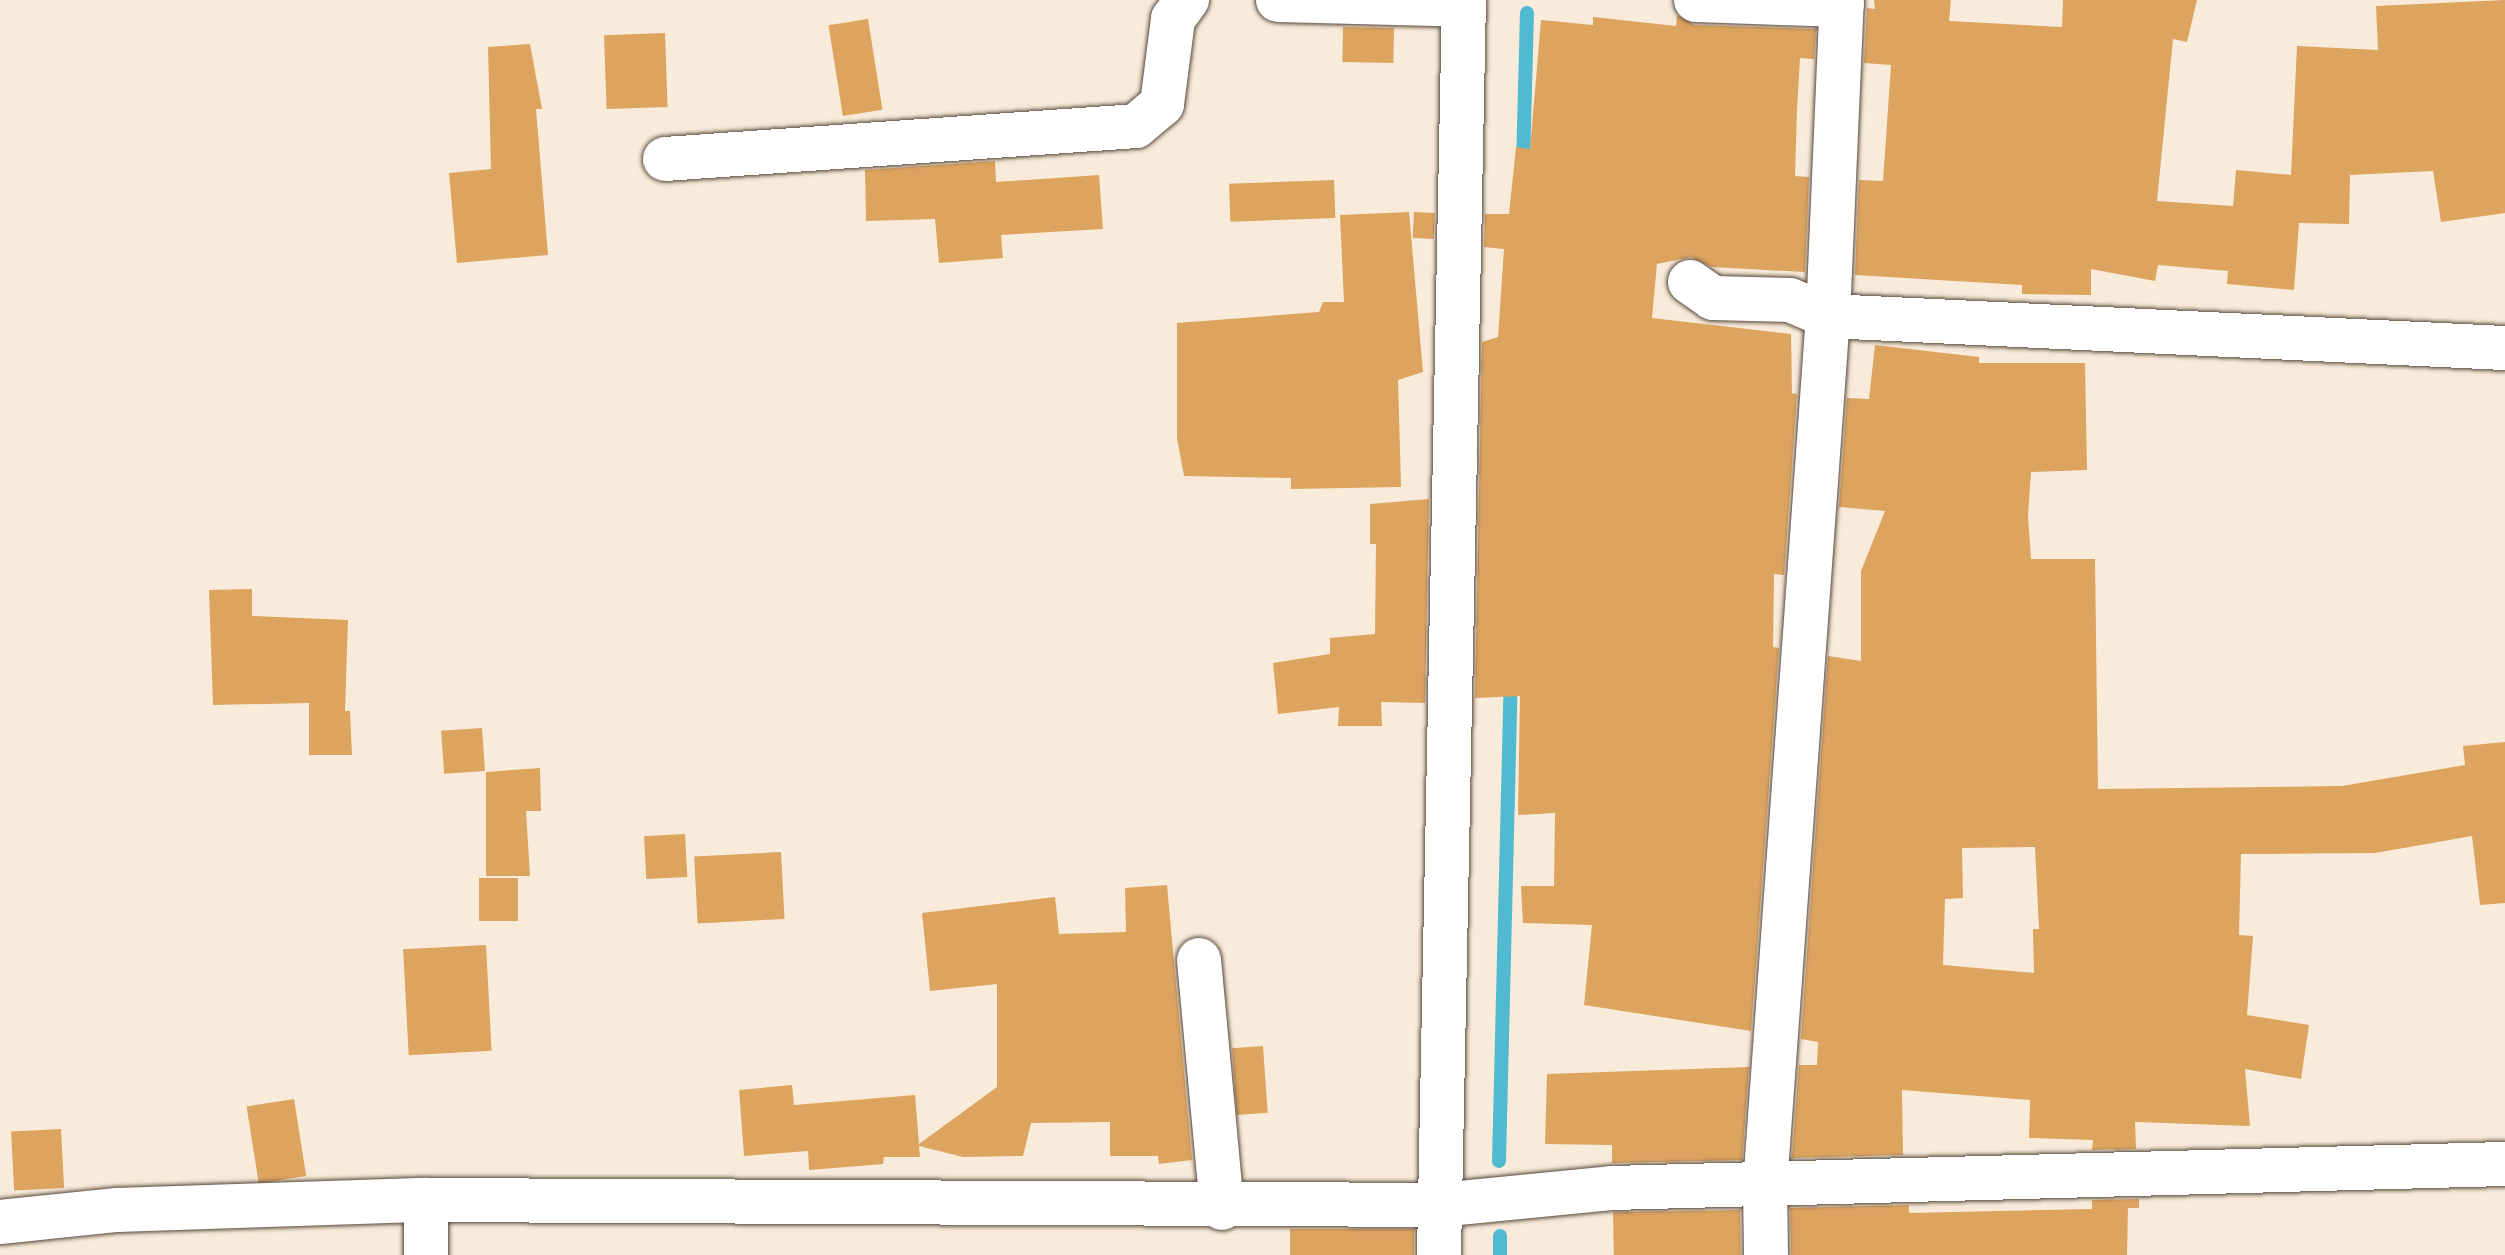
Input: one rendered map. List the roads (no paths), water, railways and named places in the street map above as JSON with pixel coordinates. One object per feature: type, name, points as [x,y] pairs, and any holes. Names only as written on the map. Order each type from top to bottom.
[{"type":"street","points":[[665,159],[1136,126],[1162,104],[1173,19],[1187,0]]},
{"type":"street","points":[[1278,0],[1464,2],[1439,1255]]},
{"type":"street","points":[[1696,0],[1842,2],[1828,316],[1765,1186],[1766,1255]]},
{"type":"street","points":[[1690,282],[1713,298],[1790,300],[1828,316],[2505,348]]},
{"type":"street","points":[[1199,960],[1222,1208]]},
{"type":"street","points":[[0,1222],[117,1210],[426,1200],[817,1198],[1222,1208],[1439,1205],[1612,1188],[2505,1164]]},
{"type":"street","points":[[426,1200],[426,1255]]},
{"type":"waterway","points":[[1523,165],[1527,13]]},
{"type":"waterway","points":[[1499,1161],[1511,678]]},
{"type":"waterway","points":[[1500,1236],[1500,1255]]}]
